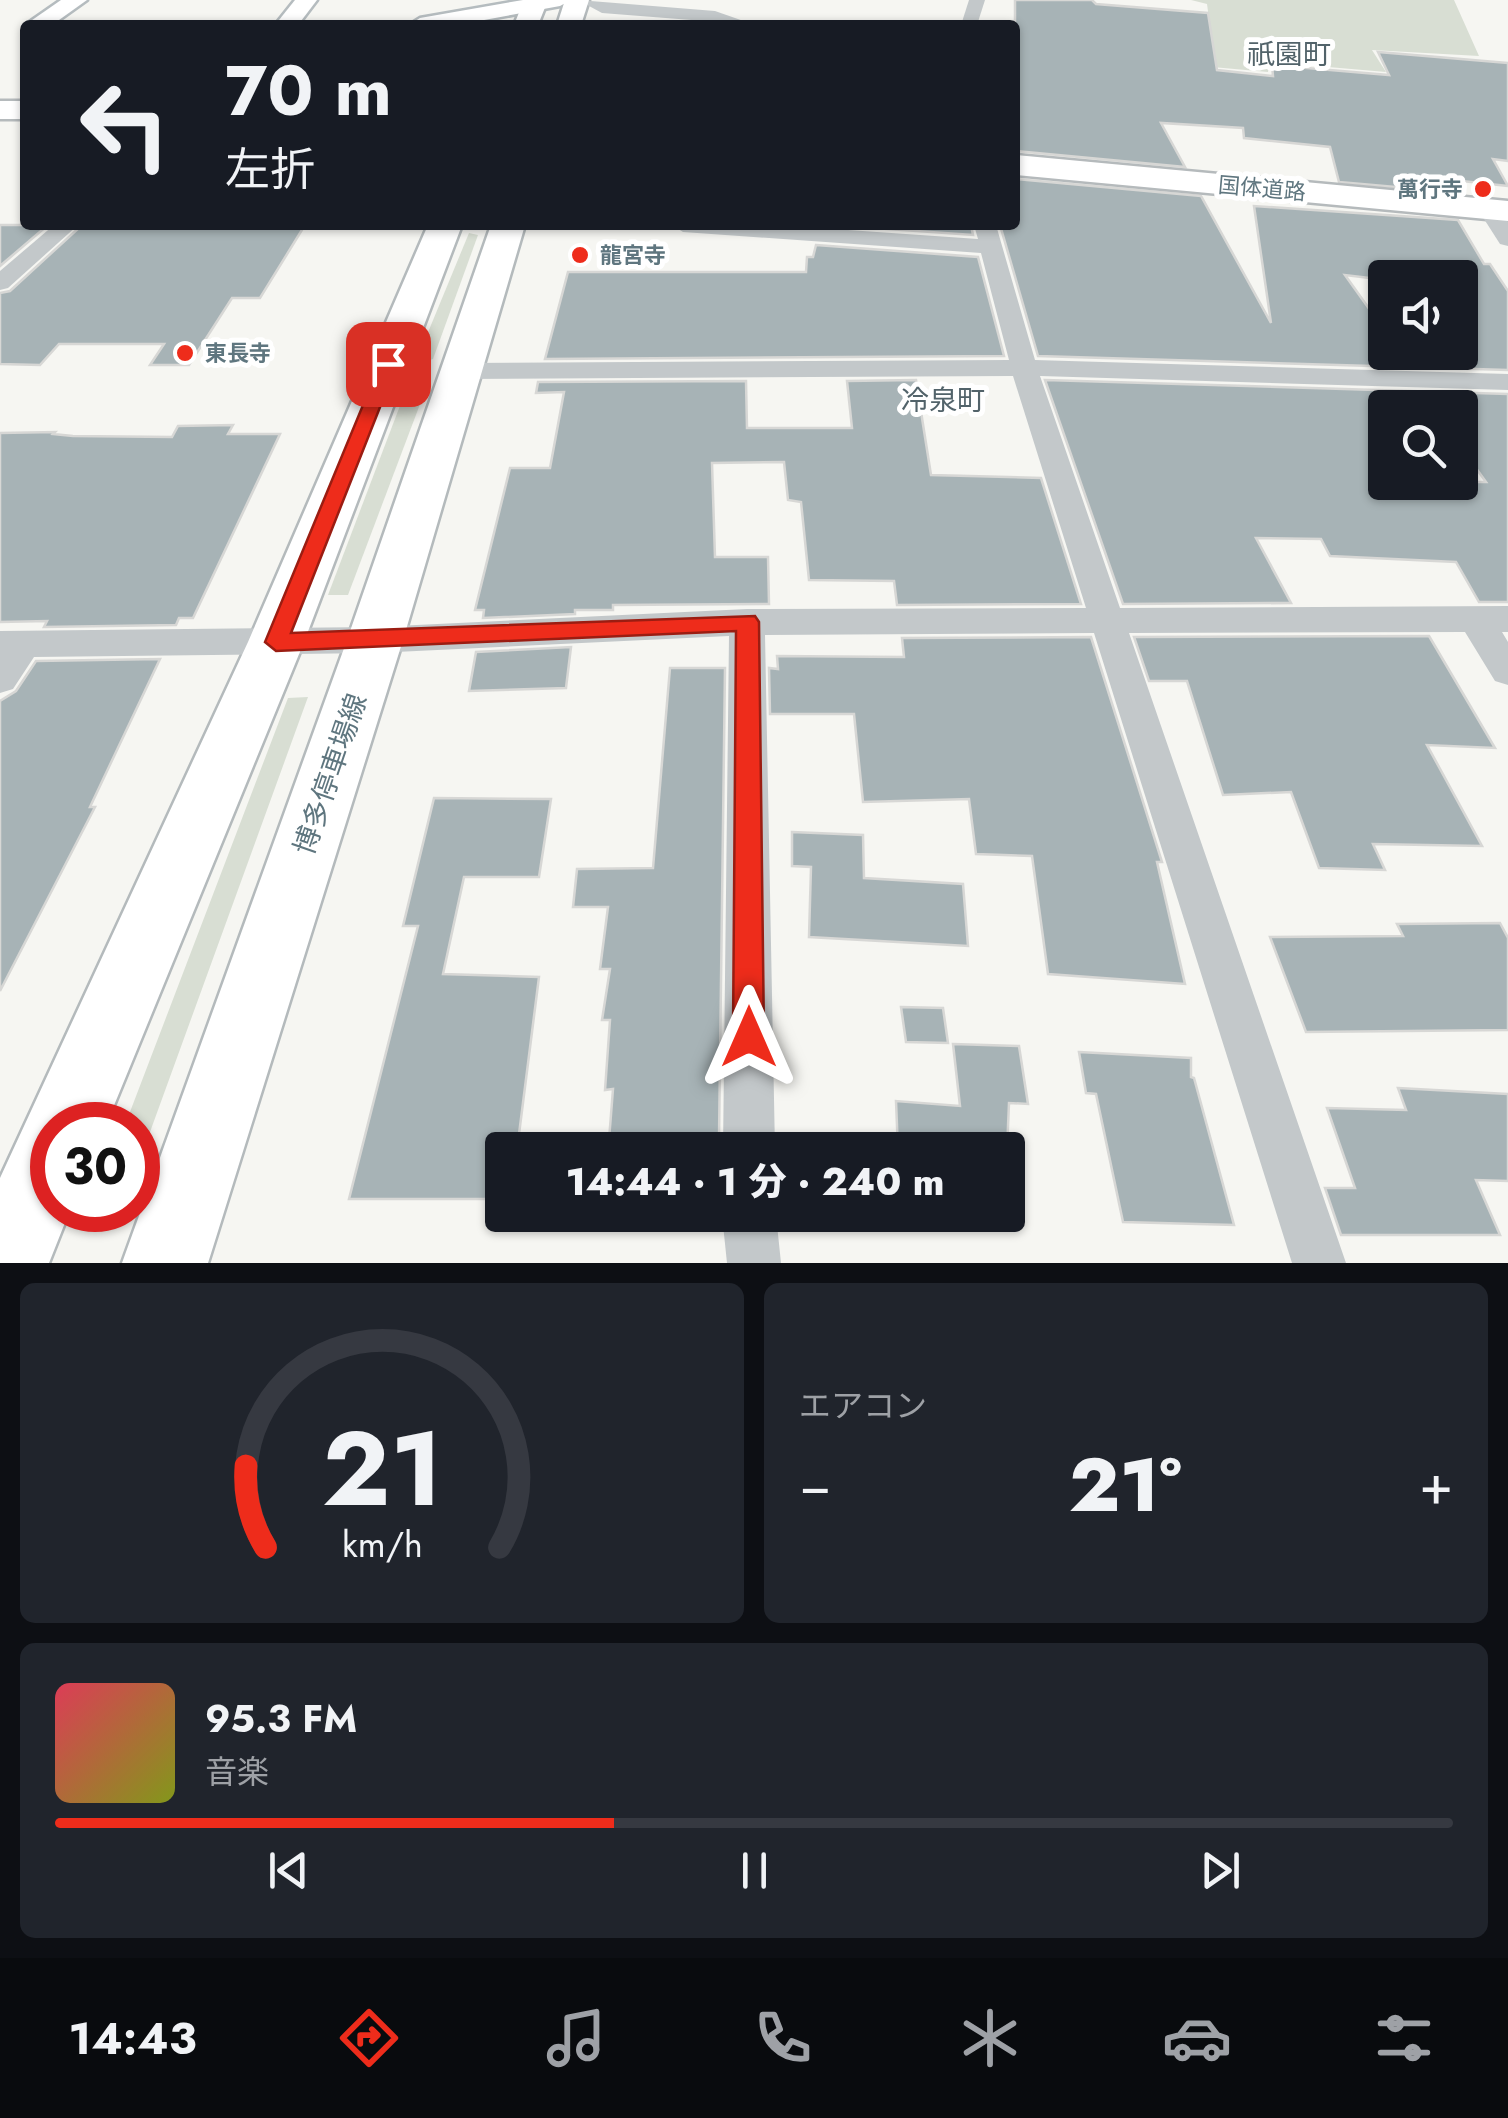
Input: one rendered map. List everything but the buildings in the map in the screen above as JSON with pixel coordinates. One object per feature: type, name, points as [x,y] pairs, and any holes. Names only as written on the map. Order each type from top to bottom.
[{"type":"main road","name":"国体道路","points":[[1020,165],[1498,210]]},
{"type":"main road","points":[[76,1102],[276,642],[443,230]]},
{"type":"main road","name":"博多停車場線","points":[[165,1263],[376,640],[506,230]]},
{"type":"main road","points":[[6,1263],[30,1207]]},
{"type":"street","points":[[44,20],[76,0]]},
{"type":"street","points":[[290,20],[306,0]]},
{"type":"street","points":[[507,0],[532,10]]},
{"type":"street","points":[[457,20],[532,10],[560,0]]},
{"type":"street","points":[[586,0],[602,8],[729,20]]},
{"type":"street","points":[[1498,210],[1508,239]]},
{"type":"street","points":[[0,283],[61,230]]},
{"type":"street","points":[[821,230],[986,236],[1024,368],[1319,1263]]},
{"type":"street","points":[[461,371],[1024,368],[1508,382]]},
{"type":"street","points":[[0,680],[12,644],[376,640],[747,622],[1492,619],[1508,671]]},
{"type":"street","points":[[747,622],[749,1132]]},
{"type":"street","points":[[751,1232],[754,1263]]},
{"type":"shaded area","points":[[1191,0],[1454,0],[1479,56],[1372,50],[1386,72],[1269,62],[1268,72],[1134,60],[1210,26],[1207,4]]},
{"type":"shaded area","points":[[469,233],[478,235],[433,359],[420,363],[417,359]]},
{"type":"shaded area","points":[[416,379],[428,383],[348,595],[328,595],[409,382]]},
{"type":"shaded area","points":[[308,697],[160,1104],[134,1102],[288,698]]},
{"type":"place","name":"萬行寺","points":[[1483,189]]},
{"type":"place","name":"龍宮寺","points":[[580,255]]},
{"type":"place","name":"東長寺","points":[[185,353]]},
{"type":"district","name":"祇園町","points":[[1289,54]]},
{"type":"district","name":"冷泉町","points":[[943,400]]},
{"type":"route","points":[[388,364],[276,642],[747,622],[749,1037]]}]
